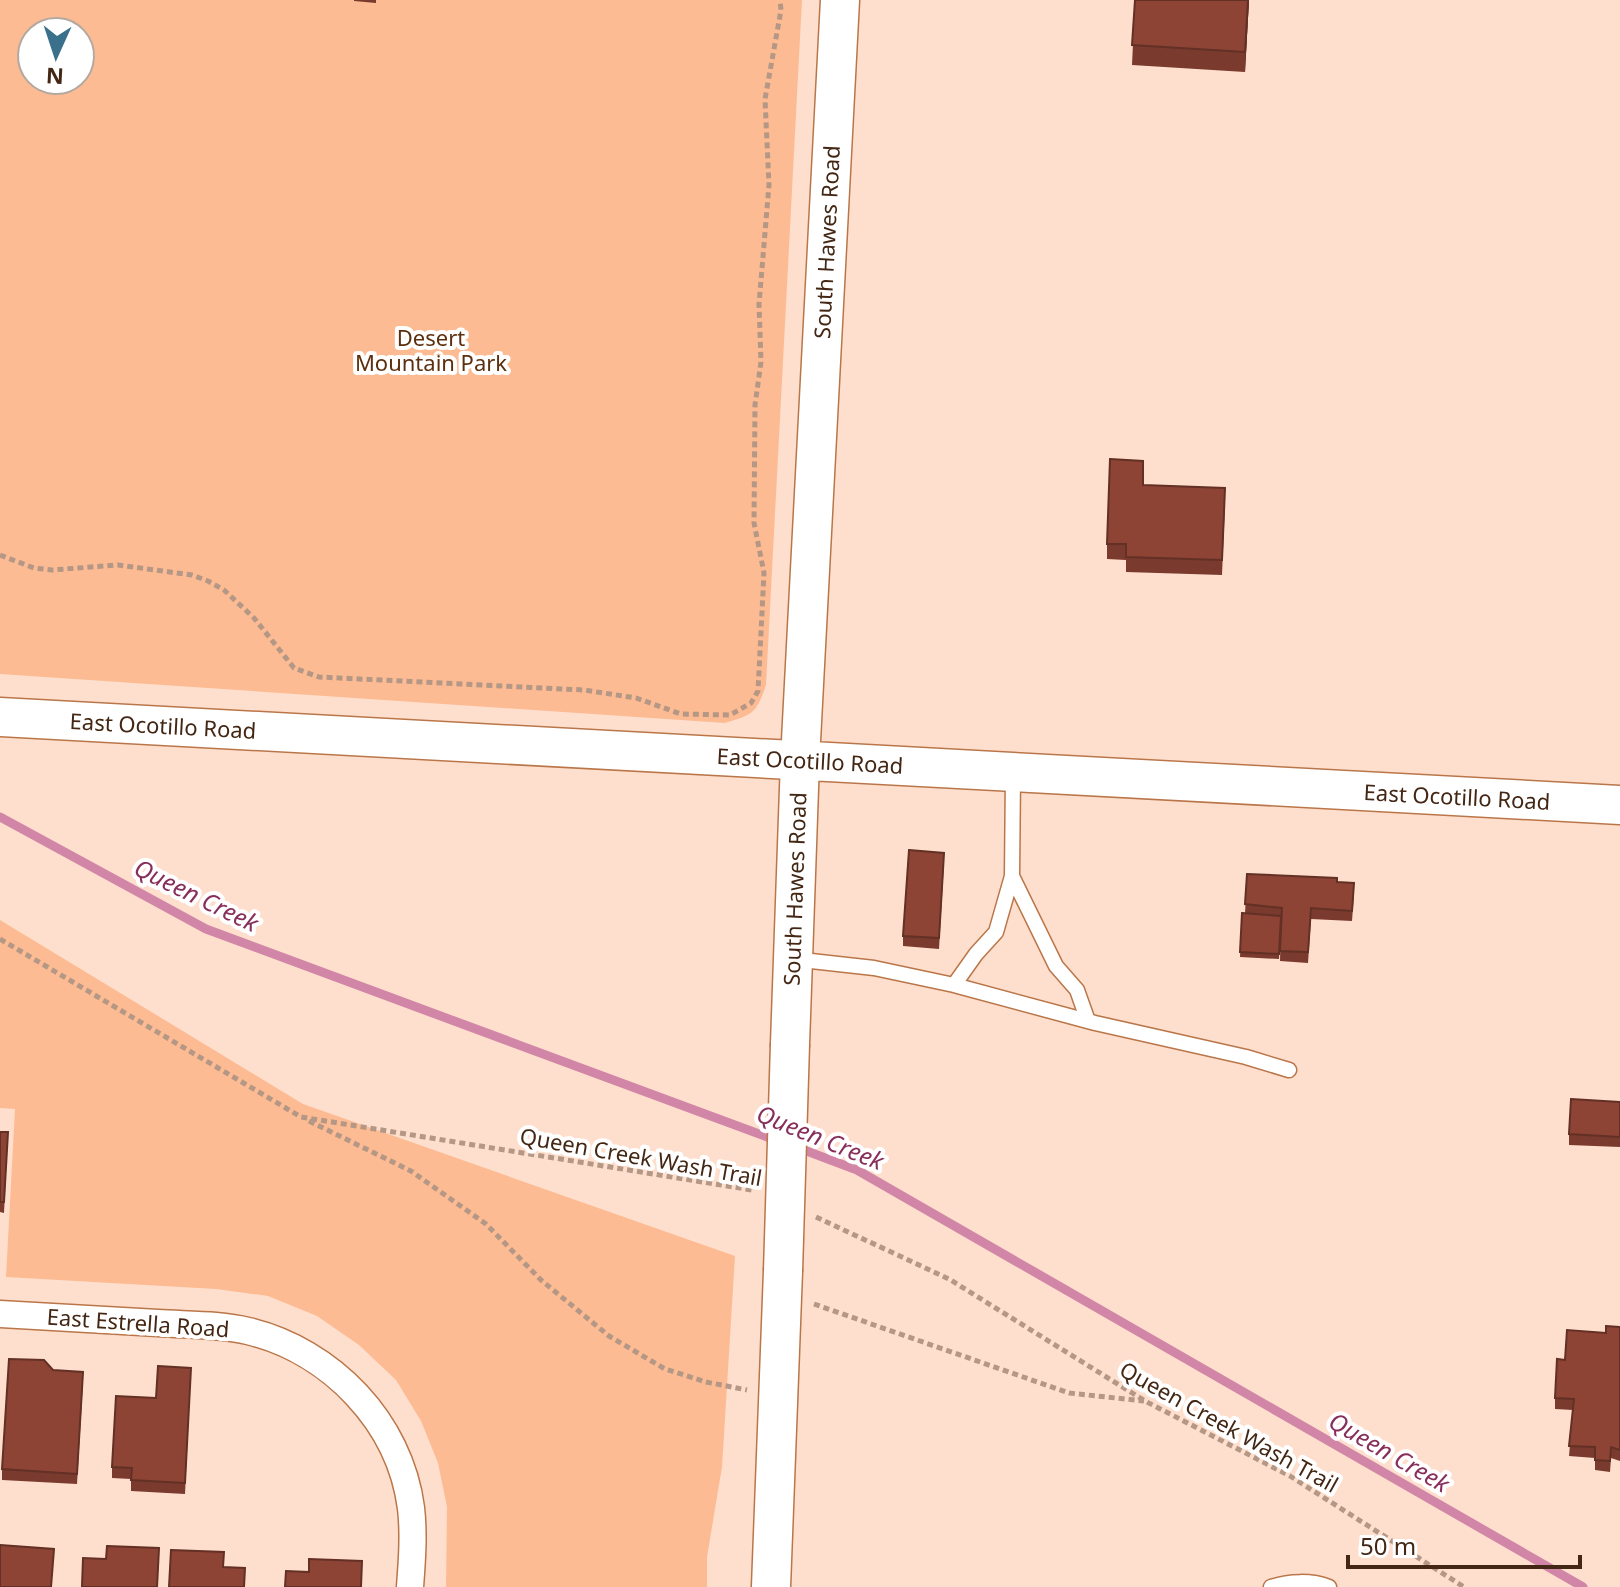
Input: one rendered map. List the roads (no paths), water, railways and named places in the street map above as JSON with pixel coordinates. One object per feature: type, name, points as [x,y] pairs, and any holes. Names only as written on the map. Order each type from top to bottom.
[{"type":"main road","name":"South Hawes Road","points":[[771,1587],[800,760],[840,0]]},
{"type":"main road","name":"East Ocotillo Road","points":[[0,717],[1620,805]]},
{"type":"street","name":"East Estrella Road","points":[[0,1314],[220,1326],[248,1331],[300,1351],[325,1365],[354,1391],[382,1427],[405,1479],[413,1535],[410,1587]]},
{"type":"lane","points":[[954,985],[996,932],[1012,876],[1013,773]]},
{"type":"lane","points":[[1012,876],[1056,966],[1077,990],[1088,1021]]},
{"type":"lane","points":[[793,959],[874,968],[954,985],[1289,1070]]},
{"type":"lane","points":[[1271,1587],[1287,1582],[1329,1587]]},
{"type":"waterway","name":"Queen Creek","points":[[0,817],[206,929],[778,1141]]},
{"type":"waterway","name":"Queen Creek","points":[[796,1147],[857,1170],[1583,1587]]},
{"type":"park label","name":"Desert Mountain Park","points":[[431,350]]}]
